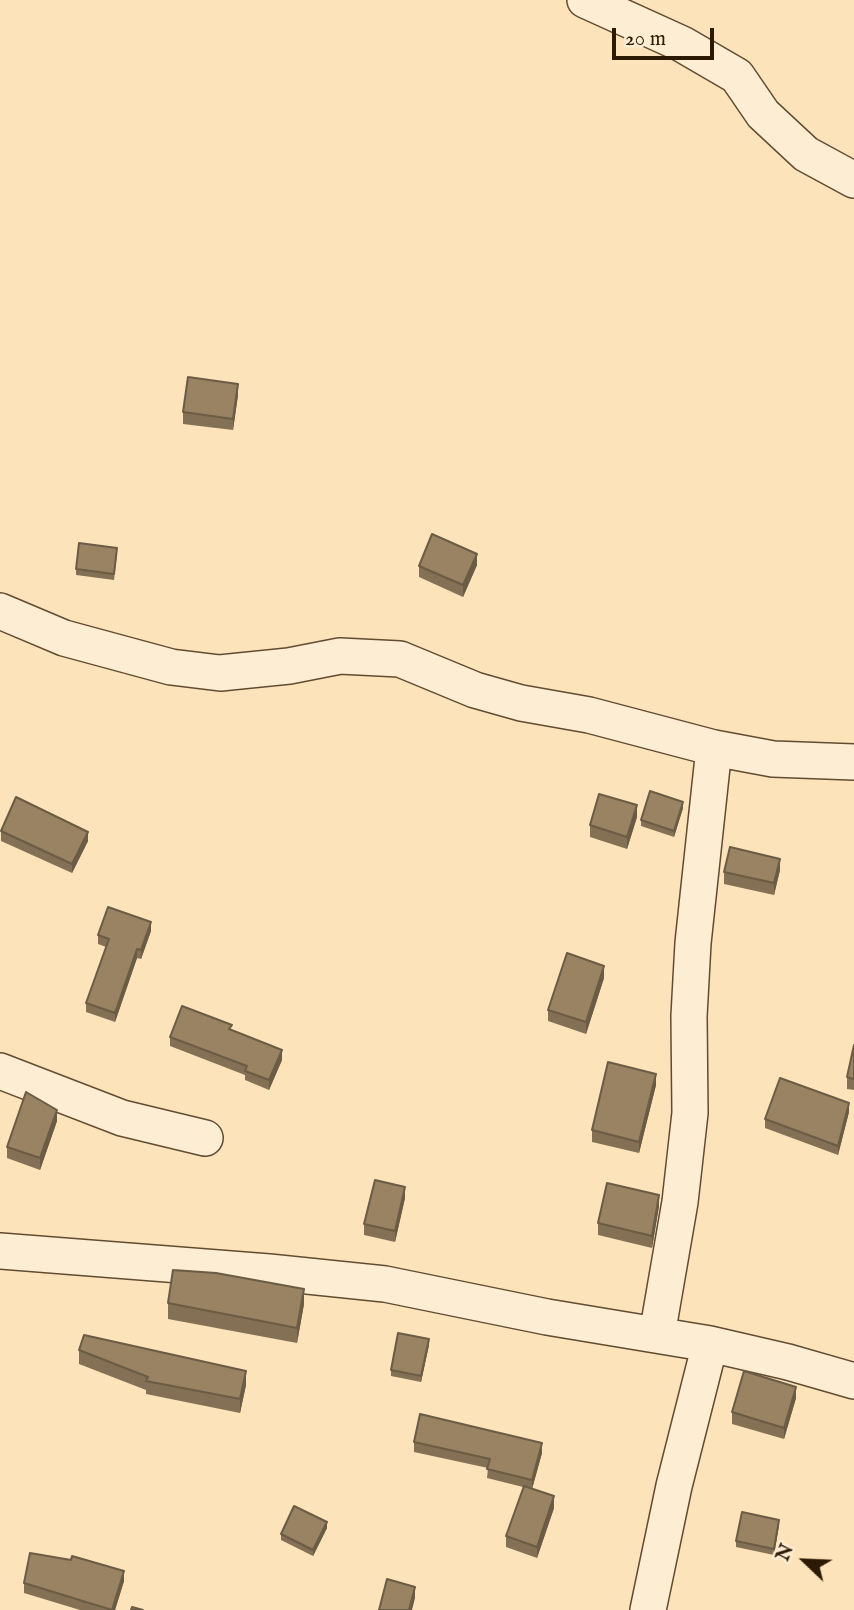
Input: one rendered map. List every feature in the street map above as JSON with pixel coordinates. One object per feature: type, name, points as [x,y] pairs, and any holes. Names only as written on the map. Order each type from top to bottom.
[{"type":"street","points":[[585,0],[682,44],[737,76],[763,114],[806,154],[854,180]]},
{"type":"street","points":[[0,611],[64,638],[171,667],[220,673],[289,666],[341,656],[400,659],[475,690],[522,703],[589,715],[714,748],[773,758],[854,762]]},
{"type":"street","points":[[657,1335],[680,1202],[690,1113],[689,1016],[693,943],[714,748]]},
{"type":"street","points":[[0,1071],[122,1118],[205,1138]]},
{"type":"street","points":[[0,1251],[385,1284],[547,1317],[710,1344],[854,1381]]},
{"type":"street","points":[[648,1610],[674,1486],[710,1344]]},
{"type":"building","points":[[188,377],[238,384],[233,419],[183,412]]},
{"type":"building","points":[[432,534],[477,554],[463,585],[419,566]]},
{"type":"building","points":[[79,543],[117,548],[114,574],[76,569]]},
{"type":"building","points":[[650,791],[683,802],[674,831],[641,820]]},
{"type":"building","points":[[599,794],[637,805],[627,837],[590,825]]},
{"type":"building","points":[[16,797],[88,832],[72,864],[1,831]]},
{"type":"building","points":[[730,847],[780,859],[774,883],[724,872]]},
{"type":"building","points":[[108,907],[151,922],[141,950],[137,949],[115,1013],[86,1003],[109,939],[98,935]]},
{"type":"building","points":[[567,953],[604,966],[586,1022],[548,1010]]},
{"type":"building","points":[[182,1006],[232,1025],[229,1029],[282,1050],[269,1080],[245,1071],[247,1066],[170,1037]]},
{"type":"building","points":[[854,1045],[854,1079],[847,1077]]},
{"type":"building","points":[[608,1062],[656,1074],[639,1142],[592,1130]]},
{"type":"building","points":[[780,1078],[849,1103],[838,1146],[765,1119]]},
{"type":"building","points":[[26,1092],[57,1110],[40,1158],[7,1147]]},
{"type":"building","points":[[375,1180],[405,1187],[395,1231],[364,1224]]},
{"type":"building","points":[[607,1183],[659,1195],[652,1236],[598,1223]]},
{"type":"building","points":[[173,1270],[216,1273],[304,1289],[297,1328],[168,1303]]},
{"type":"building","points":[[398,1333],[429,1339],[421,1376],[391,1370]]},
{"type":"building","points":[[84,1335],[246,1371],[240,1399],[146,1381],[148,1377],[79,1350]]},
{"type":"building","points":[[744,1371],[796,1387],[784,1428],[732,1412]]},
{"type":"building","points":[[420,1414],[542,1443],[532,1480],[487,1469],[490,1459],[414,1442]]},
{"type":"building","points":[[524,1486],[554,1496],[537,1547],[506,1536]]},
{"type":"building","points":[[294,1506],[327,1522],[313,1550],[281,1534]]},
{"type":"building","points":[[742,1512],[779,1520],[774,1549],[736,1541]]},
{"type":"building","points":[[30,1553],[71,1560],[72,1556],[124,1571],[112,1610],[24,1583]]},
{"type":"building","points":[[387,1579],[415,1587],[409,1610],[379,1610]]}]
